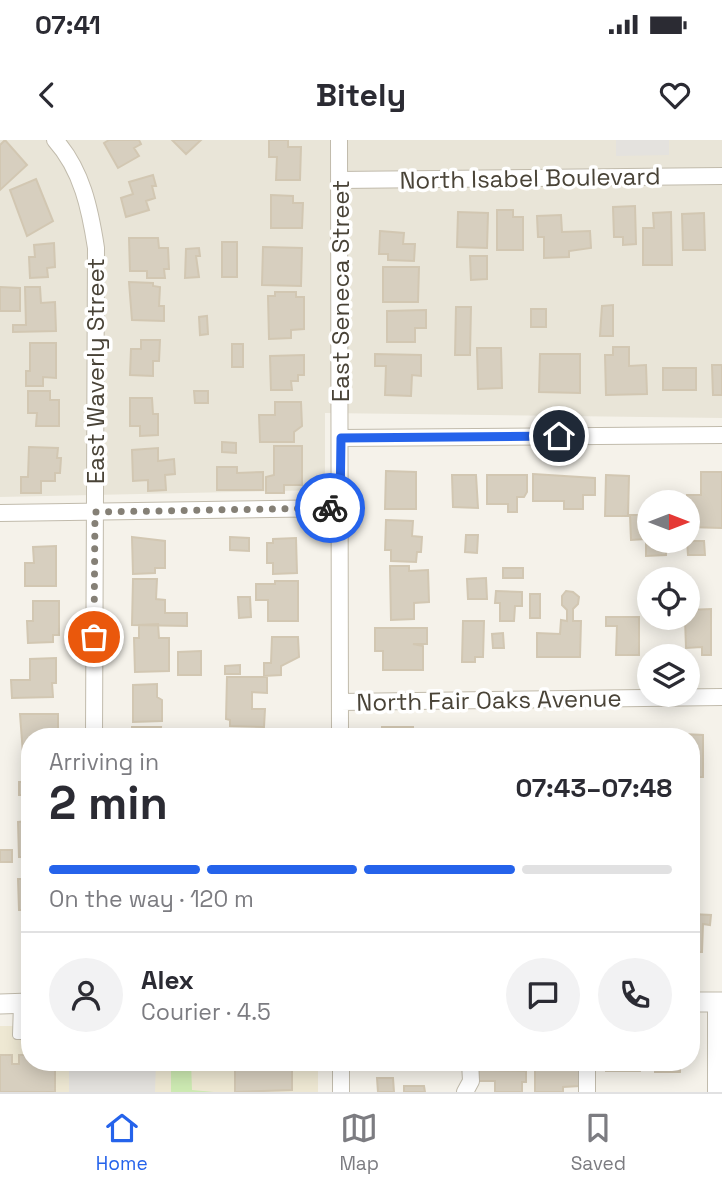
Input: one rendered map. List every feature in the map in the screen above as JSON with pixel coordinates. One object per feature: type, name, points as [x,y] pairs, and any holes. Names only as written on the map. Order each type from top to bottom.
[{"type":"street","name":"East Waverly Street","points":[[55,140],[75,170],[83,189],[96,248],[94,728]]},
{"type":"street","name":"East Seneca Street","points":[[339,140],[340,728]]},
{"type":"street","name":"North Isabel Boulevard","points":[[339,180],[722,176]]},
{"type":"street","points":[[341,438],[722,435]]},
{"type":"street","points":[[0,513],[340,508]]},
{"type":"street","name":"North Fair Oaks Avenue","points":[[340,702],[722,697]]},
{"type":"street","points":[[700,1002],[719,1002],[716,1092]]},
{"type":"street","points":[[341,1071],[341,1092]]},
{"type":"street","points":[[465,1092],[471,1081],[470,1071]]},
{"type":"street","points":[[587,1071],[587,1092]]},
{"type":"lane","points":[[16,1004],[18,1035],[21,1035]]},
{"type":"shaded area","points":[[0,140],[722,140],[722,418],[325,413],[325,490],[0,497]]},
{"type":"shaded area","points":[[616,140],[669,140],[669,155],[616,156]]},
{"type":"shaded area","points":[[0,1026],[21,1026],[21,1071],[318,1071],[318,1092],[0,1092]]},
{"type":"shaded area","points":[[69,1071],[156,1071],[155,1092],[69,1092]]},
{"type":"green space","points":[[171,1071],[191,1071],[192,1090],[214,1092],[171,1092]]},
{"type":"building","points":[[5,140],[27,165],[0,190],[0,145]]},
{"type":"building","points":[[109,140],[139,140],[141,144],[134,148],[139,156],[118,168],[104,143]]},
{"type":"building","points":[[172,140],[201,140],[186,154]]},
{"type":"building","points":[[269,140],[288,140],[288,147],[301,147],[300,180],[276,180],[277,157],[269,157]]},
{"type":"building","points":[[153,175],[155,198],[146,201],[149,210],[126,217],[121,198],[133,194],[129,182]]},
{"type":"building","points":[[36,179],[53,221],[27,236],[10,190]]},
{"type":"building","points":[[271,195],[293,196],[293,203],[303,203],[302,228],[271,228]]},
{"type":"building","points":[[635,206],[636,244],[623,245],[623,237],[614,237],[613,207]]},
{"type":"building","points":[[497,210],[513,210],[513,217],[523,217],[523,250],[497,250]]},
{"type":"building","points":[[458,212],[488,213],[487,248],[457,247]]},
{"type":"building","points":[[671,212],[672,265],[643,265],[643,228],[654,228],[653,213]]},
{"type":"building","points":[[704,213],[705,250],[683,250],[682,214]]},
{"type":"building","points":[[561,215],[562,232],[590,231],[591,248],[569,251],[569,257],[544,258],[544,237],[538,237],[537,216]]},
{"type":"building","points":[[380,231],[404,233],[403,244],[415,244],[414,261],[388,260],[388,254],[379,254]]},
{"type":"building","points":[[129,238],[158,238],[159,248],[168,248],[169,269],[164,269],[165,278],[147,278],[147,271],[130,271]]},
{"type":"building","points":[[222,242],[237,242],[237,277],[222,277]]},
{"type":"building","points":[[54,243],[55,267],[47,268],[48,277],[30,278],[29,257],[35,257],[34,245]]},
{"type":"building","points":[[263,247],[302,248],[301,286],[262,285]]},
{"type":"building","points":[[199,248],[200,256],[196,256],[199,277],[185,278],[186,249]]},
{"type":"building","points":[[470,256],[487,256],[487,279],[471,280]]},
{"type":"building","points":[[383,267],[419,267],[418,302],[383,302]]},
{"type":"building","points":[[129,282],[153,283],[153,286],[160,287],[159,306],[164,306],[164,321],[132,320]]},
{"type":"building","points":[[0,287],[20,288],[20,311],[0,311]]},
{"type":"building","points":[[25,287],[40,287],[41,303],[55,302],[56,331],[13,332],[13,325],[26,325]]},
{"type":"building","points":[[275,292],[296,292],[296,297],[304,297],[304,329],[291,330],[291,338],[269,339],[268,296],[275,296]]},
{"type":"building","points":[[613,305],[613,336],[600,336],[602,306]]},
{"type":"building","points":[[456,307],[471,307],[470,355],[455,355]]},
{"type":"building","points":[[531,309],[546,309],[546,327],[531,327]]},
{"type":"building","points":[[426,310],[426,328],[415,328],[415,342],[387,342],[387,311]]},
{"type":"building","points":[[207,316],[208,334],[200,335],[199,317]]},
{"type":"building","points":[[141,340],[160,340],[159,361],[153,361],[153,376],[130,375],[131,349],[141,349]]},
{"type":"building","points":[[30,343],[56,343],[56,378],[43,377],[43,386],[26,386],[26,371],[30,371]]},
{"type":"building","points":[[232,344],[243,344],[243,367],[232,367]]},
{"type":"building","points":[[613,347],[629,347],[629,366],[646,365],[647,394],[606,395],[605,355],[613,355]]},
{"type":"building","points":[[477,348],[501,348],[502,388],[478,389]]},
{"type":"building","points":[[375,354],[421,355],[421,376],[412,375],[411,396],[385,395],[386,366],[375,366]]},
{"type":"building","points":[[540,354],[580,354],[580,393],[539,392]]},
{"type":"building","points":[[304,355],[304,375],[298,375],[298,381],[291,381],[292,390],[271,390],[270,356]]},
{"type":"building","points":[[712,365],[722,365],[722,395],[713,395]]},
{"type":"building","points":[[663,368],[696,368],[696,390],[663,390]]},
{"type":"building","points":[[28,391],[50,391],[50,400],[59,400],[59,426],[36,426],[37,413],[28,413]]},
{"type":"building","points":[[194,391],[208,391],[208,403],[195,403]]},
{"type":"building","points":[[130,398],[152,398],[153,414],[158,414],[158,435],[140,436],[140,426],[130,426]]},
{"type":"building","points":[[275,402],[301,402],[302,426],[294,432],[294,442],[260,442],[259,415],[275,415]]},
{"type":"building","points":[[222,442],[236,443],[236,453],[222,452]]},
{"type":"building","points":[[274,446],[302,446],[302,485],[284,485],[284,493],[266,493],[266,477],[274,475]]},
{"type":"building","points":[[29,447],[58,448],[57,458],[61,458],[60,473],[55,473],[55,481],[41,481],[41,493],[21,493],[21,477],[28,477]]},
{"type":"building","points":[[158,448],[158,461],[174,459],[175,474],[165,475],[166,490],[148,491],[148,480],[133,481],[132,450]]},
{"type":"building","points":[[217,467],[237,467],[237,473],[263,472],[263,490],[217,490]]},
{"type":"building","points":[[386,471],[416,472],[416,509],[385,509]]},
{"type":"building","points":[[701,472],[722,472],[722,528],[700,527]]},
{"type":"building","points":[[533,474],[595,478],[595,495],[583,495],[583,509],[564,509],[564,501],[533,501]]},
{"type":"building","points":[[452,475],[476,475],[478,508],[453,507]]},
{"type":"building","points":[[487,475],[527,475],[527,492],[524,497],[517,497],[517,512],[508,512],[508,504],[487,504]]},
{"type":"building","points":[[606,475],[629,476],[628,516],[605,516]]},
{"type":"building","points":[[630,515],[637,515],[637,540],[631,540]]},
{"type":"building","points":[[386,520],[413,521],[412,536],[422,537],[421,552],[417,552],[416,562],[391,561],[391,550],[385,550]]},
{"type":"building","points":[[466,535],[478,535],[477,553],[465,552]]},
{"type":"building","points":[[132,537],[165,541],[165,568],[155,568],[155,573],[133,574]]},
{"type":"building","points":[[230,537],[249,538],[249,551],[230,550]]},
{"type":"building","points":[[296,538],[297,573],[273,574],[273,563],[267,563],[267,543],[273,543],[273,539]]},
{"type":"building","points":[[700,541],[704,541],[705,555],[688,555],[700,553]]},
{"type":"building","points":[[56,546],[56,586],[25,586],[25,563],[34,563],[33,547]]},
{"type":"building","points":[[646,553],[666,553],[666,555],[646,556]]},
{"type":"building","points":[[390,566],[409,566],[409,571],[428,570],[429,602],[414,603],[414,619],[391,620]]},
{"type":"building","points":[[503,568],[523,568],[523,578],[503,578]]},
{"type":"building","points":[[486,578],[487,599],[468,599],[467,579]]},
{"type":"building","points":[[133,579],[157,579],[156,599],[165,600],[165,613],[187,613],[187,626],[132,625]]},
{"type":"building","points":[[275,581],[298,581],[298,621],[268,621],[268,600],[256,600],[256,584],[275,584]]},
{"type":"building","points":[[496,591],[522,592],[522,606],[515,606],[514,621],[500,621],[500,603],[495,603]]},
{"type":"building","points":[[566,591],[579,597],[578,604],[573,609],[573,621],[581,621],[580,657],[537,657],[537,633],[560,634],[561,620],[567,621],[567,610],[562,605],[562,596]]},
{"type":"building","points":[[530,594],[540,594],[540,618],[530,618]]},
{"type":"building","points":[[238,597],[250,597],[251,617],[239,618]]},
{"type":"building","points":[[33,601],[59,601],[59,635],[53,635],[53,642],[28,643],[27,621],[33,621]]},
{"type":"building","points":[[700,609],[711,609],[711,655],[702,655],[700,644],[686,644],[685,630],[700,630]]},
{"type":"building","points":[[606,617],[637,617],[637,655],[616,655],[617,626],[606,626]]},
{"type":"building","points":[[463,621],[484,621],[483,657],[475,657],[475,662],[462,662]]},
{"type":"building","points":[[158,624],[159,638],[169,638],[169,671],[135,672],[134,638],[139,638],[139,625]]},
{"type":"building","points":[[375,628],[427,628],[427,644],[413,644],[423,646],[423,670],[383,670],[383,651],[375,651]]},
{"type":"building","points":[[503,633],[504,648],[493,648],[492,634]]},
{"type":"building","points":[[272,637],[298,637],[299,657],[281,666],[281,675],[264,676],[264,663],[271,663]]},
{"type":"building","points":[[201,651],[201,675],[178,675],[178,652]]},
{"type":"building","points":[[56,658],[53,697],[12,698],[11,680],[30,680],[30,659]]},
{"type":"building","points":[[240,665],[240,674],[225,674],[225,666]]},
{"type":"building","points":[[227,677],[267,677],[267,693],[252,692],[252,709],[265,709],[264,727],[230,726],[230,720],[226,719]]},
{"type":"building","points":[[157,684],[157,697],[162,700],[162,721],[133,722],[133,685]]},
{"type":"building","points":[[20,714],[58,714],[58,728],[21,728]]},
{"type":"building","points":[[382,727],[413,727],[413,728]]},
{"type":"building","points":[[700,735],[703,735],[703,777],[700,777]]},
{"type":"building","points":[[18,822],[21,822],[21,857],[19,857]]},
{"type":"building","points":[[0,850],[12,850],[12,862],[0,862]]},
{"type":"building","points":[[18,879],[21,879],[21,910]]},
{"type":"building","points":[[700,914],[711,915],[710,925],[703,924],[702,952]]},
{"type":"building","points":[[0,1055],[12,1055],[12,1064],[19,1064],[21,1055],[21,1071],[55,1071],[55,1092],[0,1092]]},
{"type":"building","points":[[235,1071],[292,1071],[292,1090],[235,1092]]},
{"type":"building","points":[[479,1071],[526,1071],[522,1092],[495,1092],[495,1081],[479,1081]]},
{"type":"building","points":[[535,1071],[579,1071],[579,1086],[563,1087],[563,1092],[535,1092]]},
{"type":"building","points":[[377,1078],[393,1078],[394,1092],[378,1092]]},
{"type":"building","points":[[404,1086],[424,1086],[425,1092],[404,1092]]},
{"type":"way so far","points":[[94,637],[95,512],[330,508]]},
{"type":"route","points":[[330,508],[340,508],[341,438],[559,436]]}]
